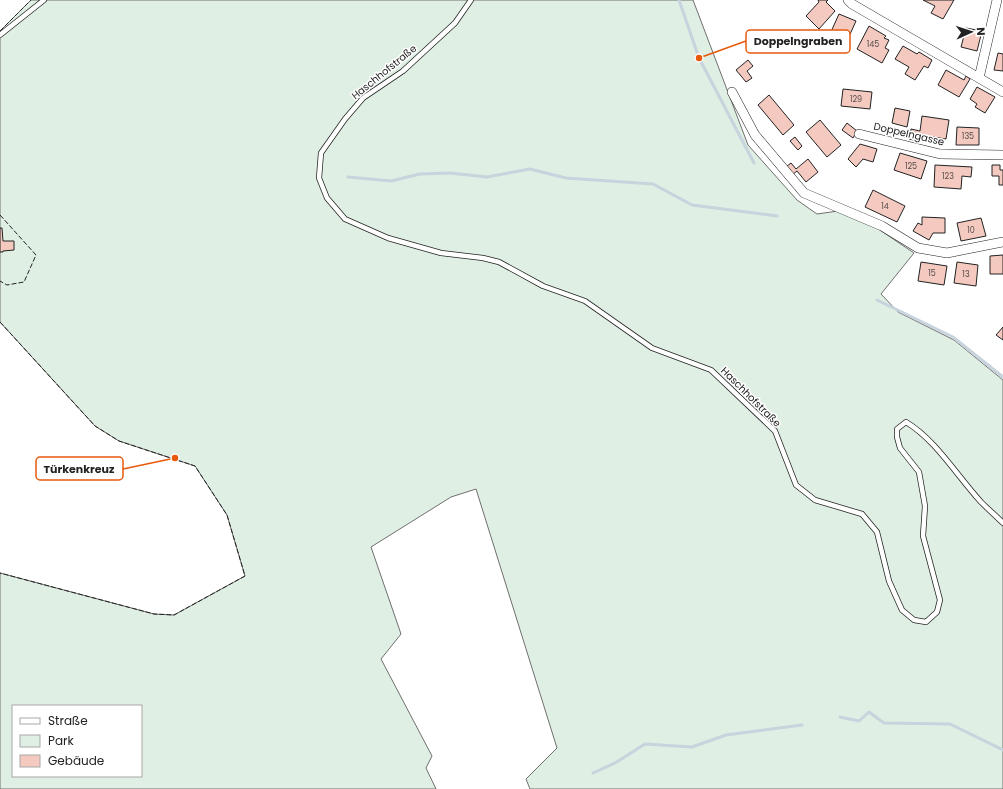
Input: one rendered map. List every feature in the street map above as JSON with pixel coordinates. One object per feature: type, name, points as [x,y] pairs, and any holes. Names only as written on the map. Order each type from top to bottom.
[{"type":"street","points":[[848,0],[852,4],[1003,92]]},
{"type":"street","points":[[979,78],[997,0]]},
{"type":"street","points":[[732,92],[755,135],[804,193],[882,226],[918,248],[947,253],[1003,242]]},
{"type":"street","name":"Doppelngasse","points":[[859,134],[940,154],[1003,155]]},
{"type":"lane","points":[[0,35],[44,0]]},
{"type":"lane","name":"Haschhofstraße","points":[[471,0],[455,23],[403,71],[363,98],[345,119],[321,153],[319,178],[327,198],[345,219],[388,238],[441,253],[483,258],[499,262],[543,286],[585,301],[652,348],[711,370],[775,431],[796,485],[815,500],[862,514],[877,532],[890,581],[902,610],[914,620],[926,622],[937,612],[940,600],[923,536],[925,506],[919,472],[900,448],[897,437],[897,429],[906,422],[917,429],[958,473],[980,502],[1003,523]]},
{"type":"green space","points":[[31,0],[693,0],[748,145],[797,200],[817,214],[838,211],[877,228],[914,253],[881,294],[898,312],[954,340],[1003,380],[1003,789],[530,789],[526,779],[557,748],[476,489],[451,497],[371,547],[401,634],[381,659],[432,756],[426,768],[436,789],[0,789],[0,573],[154,614],[174,615],[245,576],[227,515],[195,466],[119,441],[95,426],[0,322],[0,31]]},
{"type":"building","points":[[818,0],[828,0],[826,2],[835,11],[819,29],[806,16],[819,2]]},
{"type":"building","points":[[923,0],[954,0],[943,19],[931,13],[935,6]]},
{"type":"building","points":[[839,14],[856,21],[842,52],[825,45]]},
{"type":"building","points":[[869,26],[886,36],[884,38],[889,40],[885,48],[889,50],[882,63],[857,49]]},
{"type":"building","points":[[966,28],[982,31],[977,51],[961,47]]},
{"type":"building","points":[[903,46],[917,54],[919,52],[932,60],[928,68],[924,66],[915,80],[905,74],[909,67],[895,59]]},
{"type":"building","points":[[998,53],[1003,54],[1003,71],[994,70]]},
{"type":"building","points":[[748,60],[753,66],[747,71],[752,78],[746,82],[736,70]]},
{"type":"building","points":[[946,70],[964,80],[966,76],[970,79],[959,97],[938,85]]},
{"type":"building","points":[[977,87],[995,97],[985,113],[975,107],[977,104],[970,99]]},
{"type":"building","points":[[843,89],[872,92],[870,109],[841,106]]},
{"type":"building","points":[[769,95],[794,125],[783,135],[758,105]]},
{"type":"building","points":[[895,108],[910,111],[907,127],[892,123]]},
{"type":"building","points":[[922,116],[949,120],[946,139],[919,135],[918,141],[909,139],[911,129],[920,131]]},
{"type":"building","points":[[820,120],[841,145],[827,157],[806,132]]},
{"type":"building","points":[[847,123],[857,131],[853,138],[842,130]]},
{"type":"building","points":[[957,127],[979,128],[979,145],[956,145]]},
{"type":"building","points":[[795,137],[802,146],[798,150],[790,141]]},
{"type":"building","points":[[860,144],[877,149],[873,162],[863,159],[856,167],[848,159]]},
{"type":"building","points":[[900,153],[927,161],[921,179],[894,170]]},
{"type":"building","points":[[808,159],[818,172],[806,182],[797,171],[792,175],[786,167],[791,163],[796,169]]},
{"type":"building","points":[[935,165],[972,167],[971,177],[962,176],[961,189],[934,187]]},
{"type":"building","points":[[992,165],[1000,165],[1000,170],[1003,170],[1003,185],[999,185],[999,176],[992,176]]},
{"type":"building","points":[[873,190],[905,206],[897,222],[865,207]]},
{"type":"building","points":[[922,217],[945,218],[945,233],[933,233],[929,240],[913,231],[918,223],[922,225]]},
{"type":"building","points":[[981,218],[986,236],[961,241],[957,223]]},
{"type":"building","points":[[0,228],[2,228],[3,241],[14,241],[14,250],[0,252]]},
{"type":"building","points":[[1003,255],[1003,274],[990,274],[990,256]]},
{"type":"building","points":[[921,262],[947,266],[944,285],[918,281]]},
{"type":"building","points":[[957,262],[978,265],[976,286],[954,283]]},
{"type":"building","points":[[1003,327],[1003,340],[996,335]]},
{"type":"waterway","points":[[679,0],[699,58],[754,163]]},
{"type":"waterway","points":[[348,177],[391,181],[420,174],[450,173],[487,177],[530,169],[566,178],[653,184],[692,205],[777,216]]},
{"type":"waterway","points":[[877,300],[953,337],[1003,377]]},
{"type":"waterway","points":[[840,717],[859,721],[869,712],[884,723],[950,724],[1003,750]]},
{"type":"waterway","points":[[593,773],[615,763],[645,744],[692,747],[726,735],[802,725]]},
{"type":"fence","points":[[0,31],[31,0]]},
{"type":"fence","points":[[0,215],[36,255],[24,282],[7,285],[0,281]]},
{"type":"fence","points":[[0,322],[95,426],[119,441],[195,466],[227,515],[245,576],[174,615],[154,614],[0,573]]},
{"type":"place","name":"Doppelngraben","points":[[699,58]]},
{"type":"place","name":"Türkenkreuz","points":[[175,458]]}]
